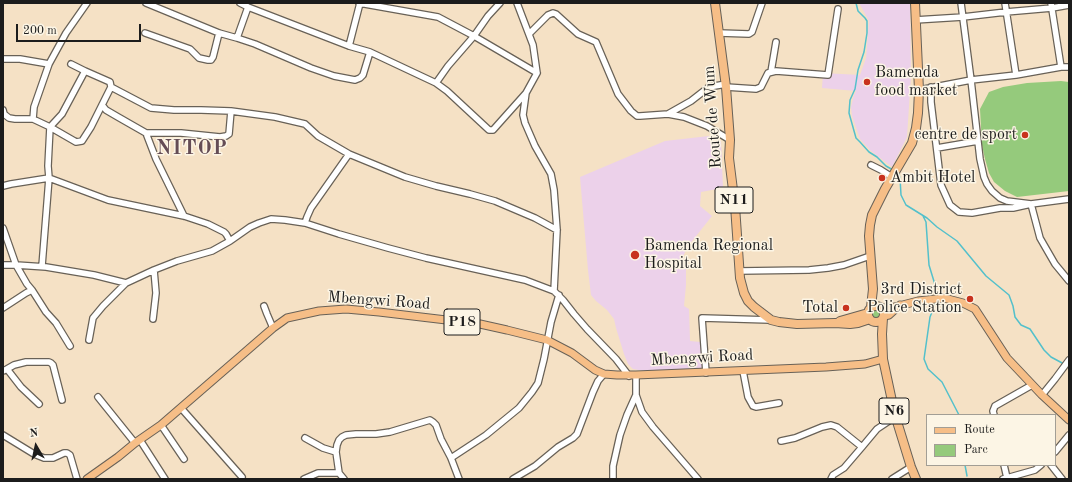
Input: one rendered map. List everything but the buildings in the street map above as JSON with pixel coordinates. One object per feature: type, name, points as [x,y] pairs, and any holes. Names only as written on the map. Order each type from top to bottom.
[{"type":"highway","name":"Route de Wum","points":[[715,3],[726,85],[730,140],[729,158],[739,271],[744,293],[748,301],[754,307],[771,320],[779,322],[797,324],[835,323],[870,315]]},
{"type":"highway","name":"N6","points":[[915,3],[919,90],[918,113],[914,136],[912,143],[872,215],[869,236],[873,289],[876,300],[884,312],[882,342],[883,359],[895,415],[916,479]]},
{"type":"highway","name":"N6","points":[[873,289],[870,315],[882,342]]},
{"type":"highway","points":[[881,307],[876,306],[870,315],[876,322],[879,322],[884,317]]},
{"type":"main road","points":[[881,307],[944,298],[964,303],[975,310],[1007,358],[1032,385],[1069,420]]},
{"type":"main road","points":[[884,317],[889,315],[900,305]]},
{"type":"main road","name":"Mbengwi Road","points":[[87,479],[182,408],[273,328],[287,318],[318,311],[346,309],[480,324],[547,340],[572,353],[595,370],[604,374],[632,376],[826,368],[865,364],[883,359]]},
{"type":"street","points":[[32,119],[34,107],[49,64],[66,33],[87,3]]},
{"type":"street","points":[[146,3],[219,33],[237,38],[334,76],[355,80],[360,78],[363,75],[370,52]]},
{"type":"street","points":[[240,3],[349,46],[370,52],[436,83],[447,91],[489,130],[494,130],[526,94],[537,73],[535,56],[518,3]]},
{"type":"street","points":[[349,46],[359,3],[438,17],[537,73]]},
{"type":"street","points":[[436,83],[448,66],[474,36],[488,16],[500,3]]},
{"type":"street","points":[[719,32],[749,34],[752,32],[762,3]]},
{"type":"street","points":[[961,3],[980,159],[984,177],[992,191],[1000,198],[1007,201],[1030,204]]},
{"type":"street","points":[[1005,3],[1016,75]]},
{"type":"street","points":[[915,20],[963,17],[1052,5],[1069,5]]},
{"type":"street","points":[[1052,5],[1061,67]]},
{"type":"street","points":[[237,38],[248,7]]},
{"type":"street","points":[[668,114],[709,87],[726,85],[756,89],[761,87],[767,75],[776,70],[828,75],[838,9]]},
{"type":"street","points":[[529,34],[548,15],[553,13],[556,14],[578,34],[596,42],[618,94],[631,111],[637,116],[668,114],[684,117],[701,124],[730,140]]},
{"type":"street","points":[[145,33],[190,49],[199,58],[211,60],[219,33]]},
{"type":"street","points":[[771,72],[776,42]]},
{"type":"street","points":[[3,59],[20,59],[49,64]]},
{"type":"street","points":[[71,64],[110,82],[111,87],[151,108],[231,112],[275,117],[305,124],[318,136],[349,154],[405,176],[436,186],[495,201],[529,215],[557,230]]},
{"type":"street","points":[[919,90],[971,80],[1069,67]]},
{"type":"street","points":[[42,266],[49,178],[48,166],[50,127],[62,114],[85,71]]},
{"type":"street","points":[[3,110],[4,114],[9,118],[32,119],[50,127],[76,142],[80,142],[92,127],[111,87]]},
{"type":"street","points":[[931,87],[931,102],[941,185],[950,205],[959,212],[972,212],[1000,208],[1013,208],[1030,204],[1069,199]]},
{"type":"street","points":[[451,458],[486,435],[519,408],[538,383],[544,359],[556,293],[557,230],[554,190],[551,174],[530,135],[523,115],[526,94]]},
{"type":"street","points":[[102,105],[106,110],[146,132],[181,133],[220,137],[229,134],[231,112]]},
{"type":"street","points":[[146,132],[156,159],[184,216]]},
{"type":"street","points":[[937,148],[978,141]]},
{"type":"street","points":[[305,223],[312,208],[349,154]]},
{"type":"street","points":[[871,165],[881,170],[894,173]]},
{"type":"street","points":[[3,186],[49,178],[108,200],[184,216],[208,224],[224,232],[230,241]]},
{"type":"street","points":[[1030,204],[1040,238],[1055,264],[1069,282]]},
{"type":"street","points":[[89,340],[94,318],[103,306],[126,283],[176,261],[212,251],[259,223],[271,220],[285,220],[305,223],[426,258],[525,280],[556,293],[632,376],[636,395],[642,412],[647,420],[698,479]]},
{"type":"street","points":[[3,228],[16,265],[27,284],[46,312],[56,323],[70,346]]},
{"type":"street","points":[[739,271],[809,270],[828,268],[844,265],[870,256]]},
{"type":"street","points":[[3,265],[42,266],[74,271],[126,283]]},
{"type":"street","points":[[153,319],[156,293],[154,270]]},
{"type":"street","points":[[3,308],[32,290]]},
{"type":"street","points":[[264,306],[273,328]]},
{"type":"street","points":[[706,373],[702,318],[771,320]]},
{"type":"street","points":[[1042,395],[1069,360]]},
{"type":"street","points":[[39,404],[5,370],[14,365],[26,362],[51,363],[54,367],[62,400]]},
{"type":"street","points":[[743,371],[748,397],[753,406],[756,407],[779,403]]},
{"type":"street","points":[[513,479],[535,466],[577,434],[593,392],[598,381],[604,374]]},
{"type":"street","points":[[994,414],[993,411],[995,406],[1032,385]]},
{"type":"street","points":[[613,479],[613,466],[620,435],[636,395]]},
{"type":"street","points":[[98,397],[137,441],[164,479]]},
{"type":"street","points":[[182,408],[242,477]]},
{"type":"street","points":[[831,479],[833,475],[844,468],[877,429],[895,415]]},
{"type":"street","points":[[344,479],[340,473],[336,445],[339,440],[346,435],[390,432],[430,420],[436,425],[459,479]]},
{"type":"street","points":[[161,425],[184,458]]},
{"type":"street","points":[[781,441],[795,438],[822,426],[831,425],[837,427],[862,447]]},
{"type":"street","points":[[3,435],[34,454],[44,458],[53,458],[67,453],[70,455],[77,479]]},
{"type":"street","points":[[1056,451],[1069,435]]},
{"type":"street","points":[[305,438],[323,448],[336,452]]},
{"type":"street","points":[[1004,466],[1005,478],[1035,470],[1040,466]]},
{"type":"street","points":[[1052,466],[1062,479]]},
{"type":"street","points":[[892,479],[911,467]]},
{"type":"street","points":[[304,479],[318,473],[340,473]]},
{"type":"shaded area","name":"Bamenda food market","points":[[859,3],[910,3],[911,76],[907,137],[892,167],[871,151],[860,139],[852,116],[851,107],[856,91],[822,88],[823,73],[860,75],[866,58],[869,21]]},
{"type":"shaded area","name":"Bamenda Regional Hospital","points":[[709,136],[710,142],[721,141],[723,188],[701,192],[700,206],[712,216],[689,245],[678,265],[686,269],[684,306],[689,309],[690,341],[701,342],[702,368],[644,371],[633,369],[628,364],[624,354],[614,319],[591,295],[580,177],[665,141]]},
{"type":"green space","name":"centre de sport","points":[[1069,82],[1069,191],[1017,197],[1005,191],[994,182],[989,173],[982,145],[980,109],[989,92],[1003,87],[1027,83]]},
{"type":"green space","points":[[874,309],[878,309],[880,310],[880,318],[874,319],[871,316],[871,312]]},
{"type":"waterway","points":[[856,3],[858,11],[867,21],[867,33],[855,89],[850,100],[849,113],[856,138],[869,152],[893,170]]},
{"type":"waterway","points":[[898,172],[900,178],[901,195],[906,205],[927,218],[957,241],[986,276],[1009,295],[1015,317],[1021,325],[1030,329],[1044,350],[1051,357],[1064,364]]},
{"type":"waterway","points":[[923,216],[926,222],[929,265],[936,288],[936,296]]},
{"type":"waterway","points":[[936,302],[930,317],[924,359],[928,369],[942,382],[958,414]]},
{"type":"waterway","points":[[965,466],[967,476]]},
{"type":"place","name":"Bamenda food market","points":[[867,82]]},
{"type":"place","name":"centre de sport","points":[[1025,135]]},
{"type":"place","name":"Ambit Hotel","points":[[882,178]]},
{"type":"place","name":"Bamenda Regional Hospital","points":[[635,255]]},
{"type":"place","name":"3rd District Police Station","points":[[970,299]]},
{"type":"place","name":"Total","points":[[846,308]]},
{"type":"district","name":"NITOP","points":[[192,149]]}]
